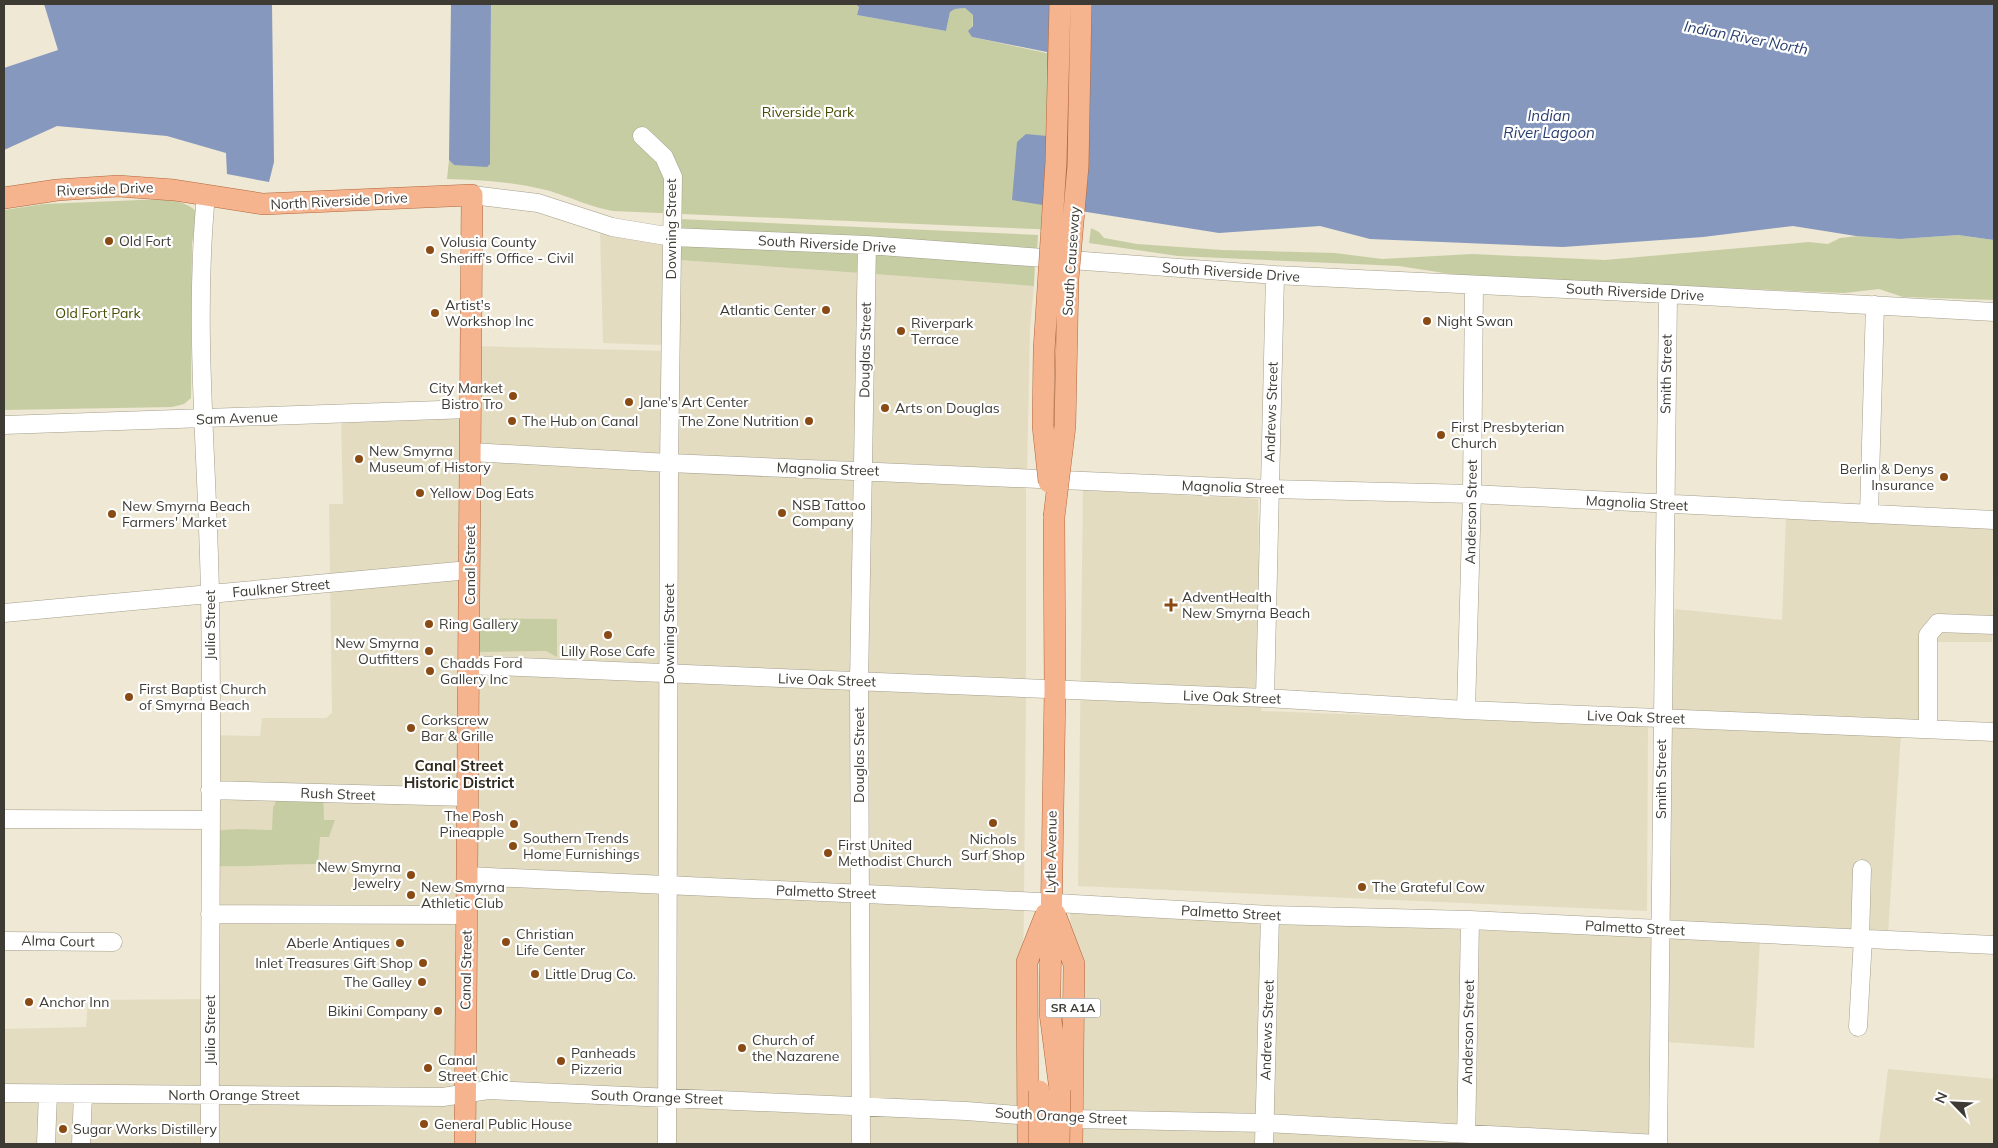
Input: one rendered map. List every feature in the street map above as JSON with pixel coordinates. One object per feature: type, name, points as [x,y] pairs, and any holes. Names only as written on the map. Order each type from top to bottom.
[{"type":"main road","name":"South Causeway","points":[[1055,690],[1054,517],[1043,426],[1043,379],[1047,280],[1058,134],[1060,4]]},
{"type":"main road","name":"South Causeway","points":[[1054,517],[1064,426],[1068,279],[1078,156],[1081,4]]},
{"type":"main road","name":"Riverside Drive","points":[[4,198],[57,190],[118,186],[148,186],[206,195]]},
{"type":"main road","name":"North Riverside Drive","points":[[206,195],[271,204],[472,195]]},
{"type":"main road","name":"Canal Street","points":[[464,1144],[472,195]]},
{"type":"main road","name":"Lytle Avenue","points":[[1055,690],[1050,902],[1050,1090],[1059,1144]]},
{"type":"main road","name":"SR A1A","points":[[1028,1144],[1027,962],[1050,902]]},
{"type":"main road","name":"SR A1A","points":[[1050,902],[1074,964],[1072,1144]]},
{"type":"main road","name":"Lytle Avenue","points":[[1039,1144],[1050,1090]]},
{"type":"street","name":"Downing Street","points":[[642,136],[664,157],[673,176],[669,463],[670,674],[667,1144]]},
{"type":"street","name":"Julia Street","points":[[206,195],[201,246],[202,419],[210,594],[210,1144]]},
{"type":"street","name":"South Riverside Drive","points":[[472,195],[538,203],[612,227],[672,237],[867,245],[1275,275],[1994,312]]},
{"type":"street","name":"Douglas Street","points":[[861,1144],[859,682],[867,245]]},
{"type":"street","name":"Andrews Street","points":[[1265,698],[1275,275]]},
{"type":"street","name":"Anderson Street","points":[[1466,710],[1472,494],[1474,284]]},
{"type":"street","name":"Smith Street","points":[[1658,1144],[1663,505],[1668,294]]},
{"type":"street","points":[[1869,514],[1875,305]]},
{"type":"street","name":"Sam Avenue","points":[[4,425],[470,409]]},
{"type":"street","name":"Magnolia Street","points":[[471,452],[669,463],[1269,489],[1472,494],[1994,520]]},
{"type":"street","name":"Faulkner Street","points":[[4,613],[469,570]]},
{"type":"street","points":[[1928,729],[1928,635],[1938,623],[1994,624]]},
{"type":"street","name":"Live Oak Street","points":[[469,665],[1265,698],[1466,710],[1994,732]]},
{"type":"street","name":"Rush Street","points":[[210,790],[467,797]]},
{"type":"street","points":[[4,819],[210,820]]},
{"type":"street","points":[[1858,1027],[1862,869]]},
{"type":"street","name":"Palmetto Street","points":[[467,876],[1050,902],[1270,915],[1470,920],[1994,944]]},
{"type":"street","points":[[210,914],[467,915]]},
{"type":"street","name":"Andrews Street","points":[[1264,1144],[1270,915]]},
{"type":"street","name":"Anderson Street","points":[[1466,1139],[1470,920]]},
{"type":"street","name":"Alma Court","points":[[4,940],[113,942]]},
{"type":"street","name":"South Orange Street","points":[[465,1094],[488,1090],[668,1097],[1028,1114],[1072,1118],[1264,1123],[1466,1139],[1658,1144]]},
{"type":"street","name":"North Orange Street","points":[[4,1094],[443,1097],[465,1094]]},
{"type":"street","points":[[46,1144],[48,1094]]},
{"type":"street","points":[[81,1144],[83,1094]]},
{"type":"shaded area","points":[[600,230],[665,242],[663,345],[603,343]]},
{"type":"shaded area","points":[[679,260],[860,273],[856,464],[676,457]]},
{"type":"shaded area","points":[[874,274],[1034,286],[1030,328],[1027,472],[870,465]]},
{"type":"shaded area","points":[[471,346],[670,351],[667,1144],[4,1144],[4,1029],[86,1027],[88,1000],[210,999],[210,735],[260,736],[262,718],[326,718],[332,713],[329,504],[343,504],[341,414],[470,409]]},
{"type":"shaded area","points":[[676,470],[856,477],[852,675],[677,668]]},
{"type":"shaded area","points":[[870,478],[1026,485],[1026,683],[866,675]]},
{"type":"shaded area","name":"AdventHealth New Smyrna Beach","points":[[1083,490],[1258,499],[1261,711],[1648,726],[1647,911],[1078,886]]},
{"type":"shaded area","points":[[1786,517],[1993,526],[1992,642],[1932,642],[1930,723],[1669,712],[1675,609],[1782,620]]},
{"type":"shaded area","points":[[677,681],[852,688],[852,886],[675,880]]},
{"type":"shaded area","points":[[866,688],[1026,696],[1024,895],[866,887]]},
{"type":"shaded area","points":[[1669,725],[1901,734],[1888,933],[1668,923]]},
{"type":"shaded area","points":[[675,893],[852,899],[855,1099],[675,1091]]},
{"type":"shaded area","points":[[867,900],[1024,907],[1020,1107],[869,1100]]},
{"type":"shaded area","points":[[1070,910],[1262,921],[1257,1117],[1079,1112]]},
{"type":"shaded area","points":[[1277,922],[1455,927],[1455,929],[1463,930],[1459,1126],[1271,1117]]},
{"type":"shaded area","points":[[1477,930],[1654,937],[1650,1137],[1474,1127]]},
{"type":"shaded area","points":[[1668,936],[1760,940],[1754,1048],[1666,1042]]},
{"type":"shaded area","points":[[1888,1069],[1994,1079],[1994,1144],[1879,1144]]},
{"type":"shaded area","points":[[675,1104],[855,1112],[854,1144],[674,1144]]},
{"type":"shaded area","points":[[869,1113],[1021,1120],[1021,1144],[868,1144]]},
{"type":"shaded area","points":[[1079,1125],[1257,1130],[1257,1144],[1079,1144]]},
{"type":"shaded area","points":[[1271,1130],[1459,1139],[1459,1144],[1271,1144]]},
{"type":"green space","name":"Riverside Park","points":[[491,4],[855,4],[859,7],[857,15],[946,31],[950,12],[955,9],[965,8],[973,15],[972,37],[1074,59],[1059,230],[613,211],[589,205],[550,191],[524,185],[447,179],[449,160],[454,165],[490,164]]},
{"type":"green space","name":"Old Fort Park","points":[[140,200],[178,202],[191,207],[197,212],[192,244],[191,398],[184,404],[172,407],[4,410],[4,210],[44,204]]},
{"type":"green space","points":[[679,219],[1038,235],[1037,251],[679,230]]},
{"type":"green space","points":[[1091,228],[1099,232],[1104,238],[1137,244],[1222,250],[1335,253],[1382,259],[1472,254],[1605,260],[1809,242],[1828,244],[1840,238],[1858,236],[1900,239],[1958,235],[1994,240],[1994,300],[1903,297],[1879,289],[1844,293],[1470,277],[1399,266],[1178,256],[1089,243]]},
{"type":"green space","points":[[679,243],[860,251],[860,273],[679,260]]},
{"type":"green space","points":[[874,252],[1035,264],[1034,286],[874,274]]},
{"type":"green space","points":[[473,618],[557,619],[557,657],[546,651],[480,652],[475,645]]},
{"type":"green space","points":[[280,792],[323,793],[324,820],[335,820],[329,837],[320,837],[318,864],[210,866],[210,831],[238,829],[272,830],[273,808]]},
{"type":"water","points":[[44,4],[272,4],[274,162],[269,182],[227,174],[226,153],[167,136],[57,126],[4,150],[4,68],[58,50]]},
{"type":"water","points":[[451,4],[491,4],[490,164],[487,167],[454,165],[449,160]]},
{"type":"water","name":"Indian River Lagoon","points":[[855,4],[1994,4],[1994,240],[1958,235],[1900,239],[1856,236],[1793,226],[1703,237],[1563,247],[1370,239],[1320,226],[1219,233],[1012,200],[1017,142],[1026,134],[1047,136],[1047,52],[972,37],[968,31],[973,26],[973,15],[965,8],[955,9],[950,12],[946,31],[857,15],[859,7]]},
{"type":"place","name":"Old Fort","points":[[109,241]]},
{"type":"place","name":"Volusia County Sheriff's Office - Civil","points":[[430,250]]},
{"type":"place","name":"Atlantic Center","points":[[826,310]]},
{"type":"place","name":"Artist's Workshop Inc","points":[[435,313]]},
{"type":"place","name":"Night Swan","points":[[1427,321]]},
{"type":"place","name":"Riverpark Terrace","points":[[901,331]]},
{"type":"place","name":"City Market Bistro Tro","points":[[513,396]]},
{"type":"place","name":"Jane's Art Center","points":[[629,402]]},
{"type":"place","name":"Arts on Douglas","points":[[885,408]]},
{"type":"place","name":"The Hub on Canal","points":[[512,421]]},
{"type":"place","name":"The Zone Nutrition","points":[[809,421]]},
{"type":"place","name":"First Presbyterian Church","points":[[1441,435]]},
{"type":"place","name":"New Smyrna Museum of History","points":[[359,459]]},
{"type":"place","name":"Berlin & Denys Insurance","points":[[1944,477]]},
{"type":"place","name":"Yellow Dog Eats","points":[[420,493]]},
{"type":"place","name":"NSB Tattoo Company","points":[[782,513]]},
{"type":"place","name":"New Smyrna Beach Farmers' Market","points":[[112,514]]},
{"type":"place","name":"AdventHealth New Smyrna Beach","points":[[1171,605]]},
{"type":"place","name":"Ring Gallery","points":[[429,624]]},
{"type":"place","name":"Lilly Rose Cafe","points":[[608,635]]},
{"type":"place","name":"New Smyrna Outfitters","points":[[429,651]]},
{"type":"place","name":"Chadds Ford Gallery Inc","points":[[430,671]]},
{"type":"place","name":"First Baptist Church of Smyrna Beach","points":[[129,697]]},
{"type":"place","name":"Corkscrew Bar & Grille","points":[[411,728]]},
{"type":"place","name":"Nichols Surf Shop","points":[[993,823]]},
{"type":"place","name":"The Posh Pineapple","points":[[514,824]]},
{"type":"place","name":"Southern Trends Home Furnishings","points":[[513,846]]},
{"type":"place","name":"First United Methodist Church","points":[[828,853]]},
{"type":"place","name":"New Smyrna Jewelry","points":[[411,875]]},
{"type":"place","name":"The Grateful Cow","points":[[1362,887]]},
{"type":"place","name":"New Smyrna Athletic Club","points":[[411,895]]},
{"type":"place","name":"Christian Life Center","points":[[506,942]]},
{"type":"place","name":"Aberle Antiques","points":[[400,943]]},
{"type":"place","name":"Inlet Treasures Gift Shop","points":[[423,963]]},
{"type":"place","name":"Little Drug Co.","points":[[535,974]]},
{"type":"place","name":"The Galley","points":[[422,982]]},
{"type":"place","name":"Anchor Inn","points":[[29,1002]]},
{"type":"place","name":"Bikini Company","points":[[438,1011]]},
{"type":"place","name":"Church of the Nazarene","points":[[742,1048]]},
{"type":"place","name":"Panheads Pizzeria","points":[[561,1061]]},
{"type":"place","name":"Canal Street Chic","points":[[428,1068]]},
{"type":"place","name":"General Public House","points":[[424,1124]]},
{"type":"place","name":"Sugar Works Distillery","points":[[63,1129]]},
{"type":"district","name":"Canal Street Historic District","points":[[459,774]]},
{"type":"water label","name":"Indian River North","points":[[1746,38]]}]
